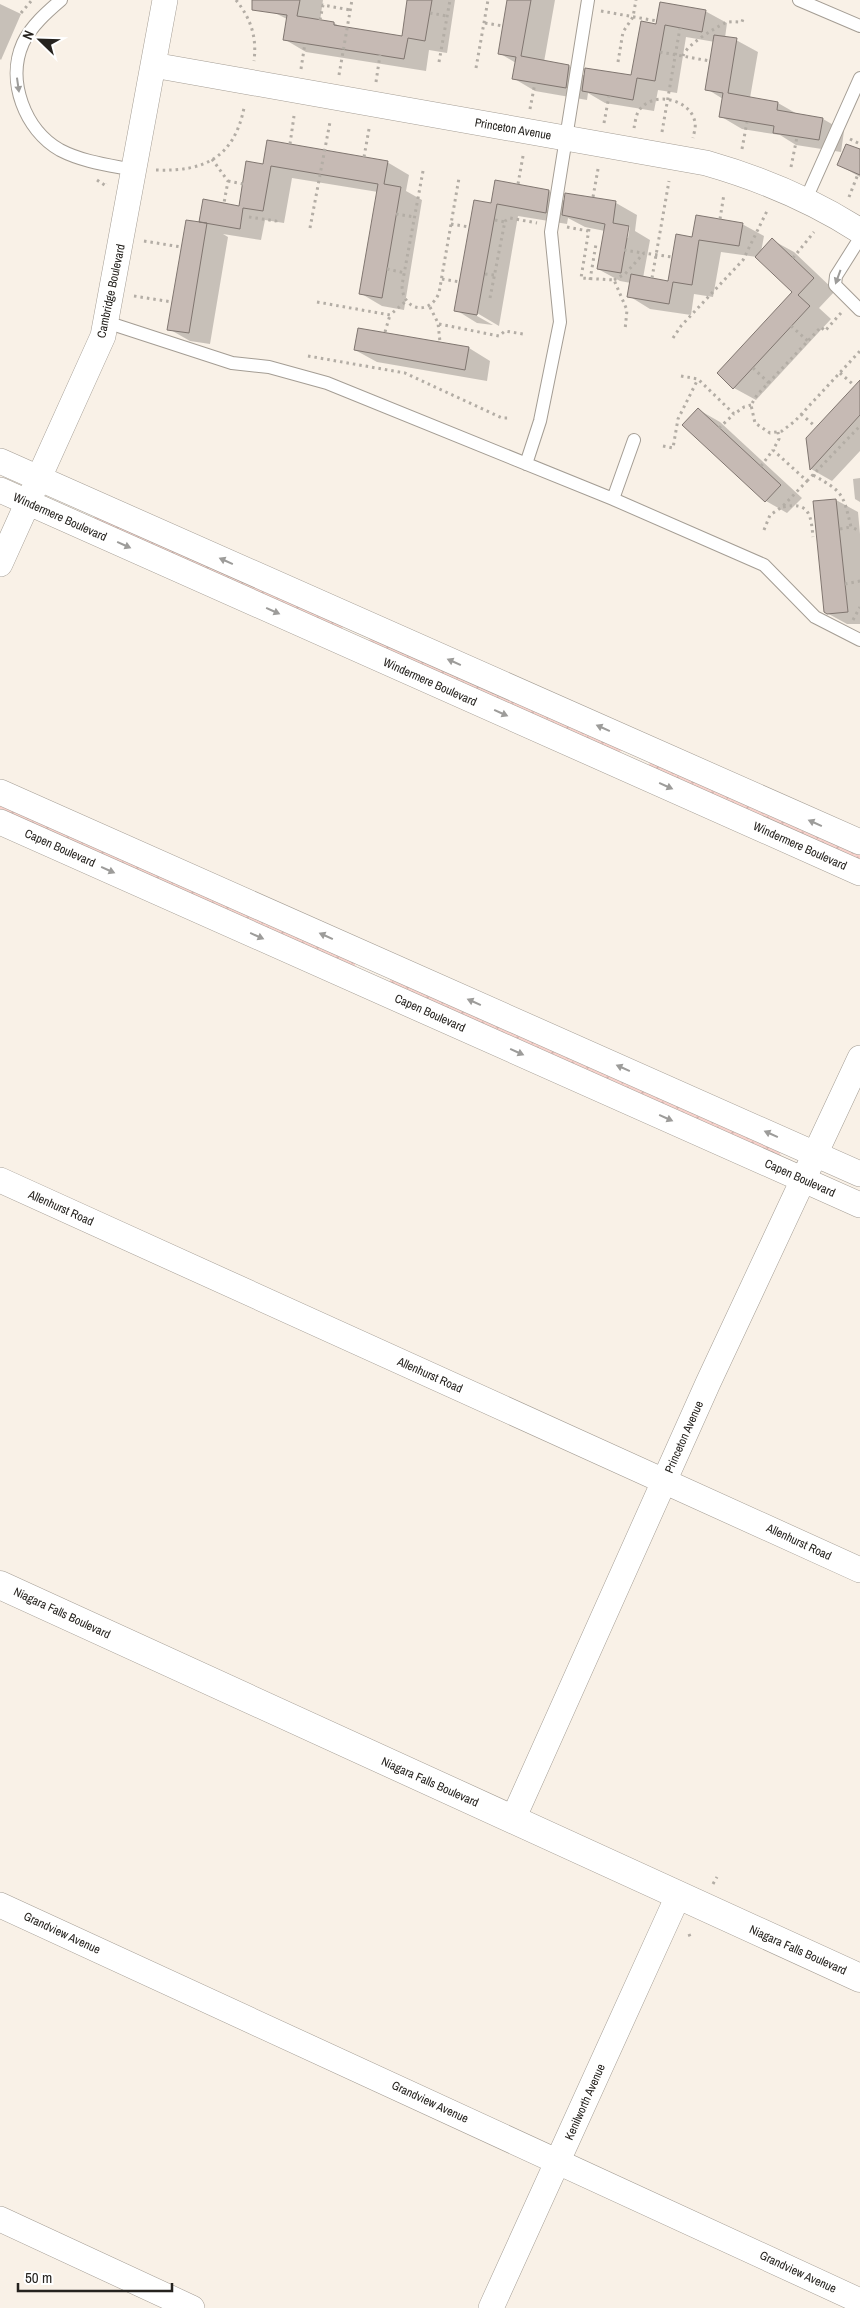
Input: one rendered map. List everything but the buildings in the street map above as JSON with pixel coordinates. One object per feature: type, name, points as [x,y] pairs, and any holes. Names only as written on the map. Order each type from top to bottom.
[{"type":"main road","name":"Niagara Falls Boulevard","points":[[0,1585],[322,1734],[860,1978]]},
{"type":"street","name":"Cambridge Boulevard","points":[[0,564],[103,336],[145,170],[153,65],[165,0]]},
{"type":"street","name":"Princeton Avenue","points":[[153,65],[706,164],[750,176],[806,199],[860,231]]},
{"type":"street","name":"Windermere Boulevard","points":[[0,461],[39,478],[358,634],[633,757],[860,873]]},
{"type":"street","name":"Windermere Boulevard","points":[[0,490],[28,503],[358,634]]},
{"type":"street","name":"Windermere Boulevard","points":[[633,757],[860,842]]},
{"type":"street","name":"Capen Boulevard","points":[[0,792],[804,1180],[860,1205]]},
{"type":"street","name":"Capen Boulevard","points":[[0,822],[816,1154],[860,1174]]},
{"type":"street","name":"Princeton Avenue","points":[[513,1819],[664,1480],[860,1058]]},
{"type":"street","name":"Allenhurst Road","points":[[0,1180],[860,1570]]},
{"type":"street","name":"Kenilworth Avenue","points":[[491,2308],[678,1896]]},
{"type":"street","name":"Grandview Avenue","points":[[0,1905],[860,2301]]},
{"type":"street","points":[[0,2219],[192,2308]]},
{"type":"lane","points":[[62,0],[44,14],[23,43],[17,72],[21,100],[32,127],[59,149],[86,161],[145,170]]},
{"type":"lane","points":[[526,464],[540,421],[560,322],[551,232],[588,0]]},
{"type":"lane","points":[[799,0],[860,26]]},
{"type":"lane","points":[[806,199],[860,78]]},
{"type":"lane","points":[[860,238],[836,276],[835,285],[860,310]]},
{"type":"lane","points":[[106,322],[232,363],[269,367],[327,383],[613,499],[764,565],[815,617],[860,640]]},
{"type":"lane","points":[[613,499],[634,440]]},
{"type":"path","points":[[339,76],[352,0]]},
{"type":"path","points":[[439,62],[450,0]]},
{"type":"path","points":[[476,68],[488,0]]},
{"type":"path","points":[[618,62],[623,32],[632,17],[636,0]]},
{"type":"path","points":[[238,1],[247,15],[255,38],[254,61]]},
{"type":"path","points":[[320,20],[323,5],[350,10]]},
{"type":"path","points":[[597,13],[601,12],[657,21]]},
{"type":"path","points":[[430,13],[448,16]]},
{"type":"path","points":[[684,56],[685,52],[694,44],[727,22],[742,22],[744,16]]},
{"type":"path","points":[[485,23],[503,26]]},
{"type":"path","points":[[662,133],[680,28]]},
{"type":"path","points":[[301,69],[305,43]]},
{"type":"path","points":[[660,52],[710,61]]},
{"type":"path","points":[[376,82],[380,55]]},
{"type":"path","points":[[530,109],[535,83]]},
{"type":"path","points":[[604,123],[609,96]]},
{"type":"path","points":[[634,128],[638,112],[645,105],[653,100],[668,100],[681,103],[690,111],[695,122],[693,139]]},
{"type":"path","points":[[145,170],[191,169],[212,159],[236,137],[244,108]]},
{"type":"path","points":[[290,144],[294,116]]},
{"type":"path","points":[[310,228],[330,122]]},
{"type":"path","points":[[742,149],[747,122]]},
{"type":"path","points":[[364,157],[369,129]]},
{"type":"path","points":[[790,167],[797,137]]},
{"type":"path","points":[[518,184],[523,156]]},
{"type":"path","points":[[212,159],[228,181],[242,184]]},
{"type":"path","points":[[593,197],[598,169]]},
{"type":"path","points":[[423,171],[402,293],[406,301],[420,308],[430,307],[436,302],[442,279],[459,178]]},
{"type":"path","points":[[848,196],[858,174]]},
{"type":"path","points":[[224,203],[228,181]]},
{"type":"path","points":[[652,278],[669,181]]},
{"type":"path","points":[[720,219],[724,194]]},
{"type":"path","points":[[673,338],[681,326],[743,260],[768,209]]},
{"type":"path","points":[[396,214],[415,217]]},
{"type":"path","points":[[249,217],[276,221],[276,224]]},
{"type":"path","points":[[490,298],[505,222],[510,218],[543,224]]},
{"type":"path","points":[[495,220],[505,222]]},
{"type":"path","points":[[451,224],[469,227]]},
{"type":"path","points":[[563,226],[588,230],[580,278],[614,280],[625,274],[644,253]]},
{"type":"path","points":[[793,258],[814,232]]},
{"type":"path","points":[[144,241],[181,247]]},
{"type":"path","points":[[590,280],[596,244]]},
{"type":"path","points":[[624,250],[672,257]]},
{"type":"path","points":[[387,270],[404,273]]},
{"type":"path","points":[[485,274],[495,275]]},
{"type":"path","points":[[442,279],[460,282]]},
{"type":"path","points":[[614,280],[627,310],[625,330]]},
{"type":"path","points":[[134,296],[172,302]]},
{"type":"path","points":[[385,332],[390,315],[406,301]]},
{"type":"path","points":[[317,302],[390,315]]},
{"type":"path","points":[[430,307],[439,324],[440,342]]},
{"type":"path","points":[[719,428],[734,414],[744,407],[751,405],[757,395],[821,327],[825,331],[841,313]]},
{"type":"path","points":[[439,324],[499,336],[505,331],[523,334]]},
{"type":"path","points":[[791,326],[808,341]]},
{"type":"path","points":[[751,405],[755,423],[770,433],[782,431],[801,414],[860,352]]},
{"type":"path","points":[[308,356],[406,373],[502,418],[510,418]]},
{"type":"path","points":[[753,368],[769,383]]},
{"type":"path","points":[[840,373],[854,386]]},
{"type":"path","points":[[681,376],[698,379],[734,414]]},
{"type":"path","points":[[663,446],[672,448],[678,419],[698,379]]},
{"type":"path","points":[[801,414],[816,427]]},
{"type":"path","points":[[764,530],[770,515],[782,507],[860,426]]},
{"type":"path","points":[[761,466],[779,439],[778,432]]},
{"type":"path","points":[[773,450],[807,481]]},
{"type":"path","points":[[813,475],[839,491],[845,502],[851,527]]},
{"type":"path","points":[[782,507],[792,505],[808,511],[811,515],[813,537]]},
{"type":"path","points":[[840,529],[851,527],[860,531]]},
{"type":"path","points":[[845,584],[860,581]]},
{"type":"path","points":[[713,1884],[717,1877]]},
{"type":"path","points":[[689,1934],[691,1939]]},
{"type":"shaded area","points":[[94,514],[344,626],[341,629],[94,519]]},
{"type":"shaded area","points":[[370,638],[622,746],[622,750],[618,753],[369,642]]},
{"type":"shaded area","points":[[652,759],[860,850],[860,864],[648,766]]},
{"type":"shaded area","points":[[0,803],[354,962],[356,967],[354,968],[0,812]]},
{"type":"shaded area","points":[[391,979],[779,1151],[781,1156],[779,1158],[388,984]]}]
